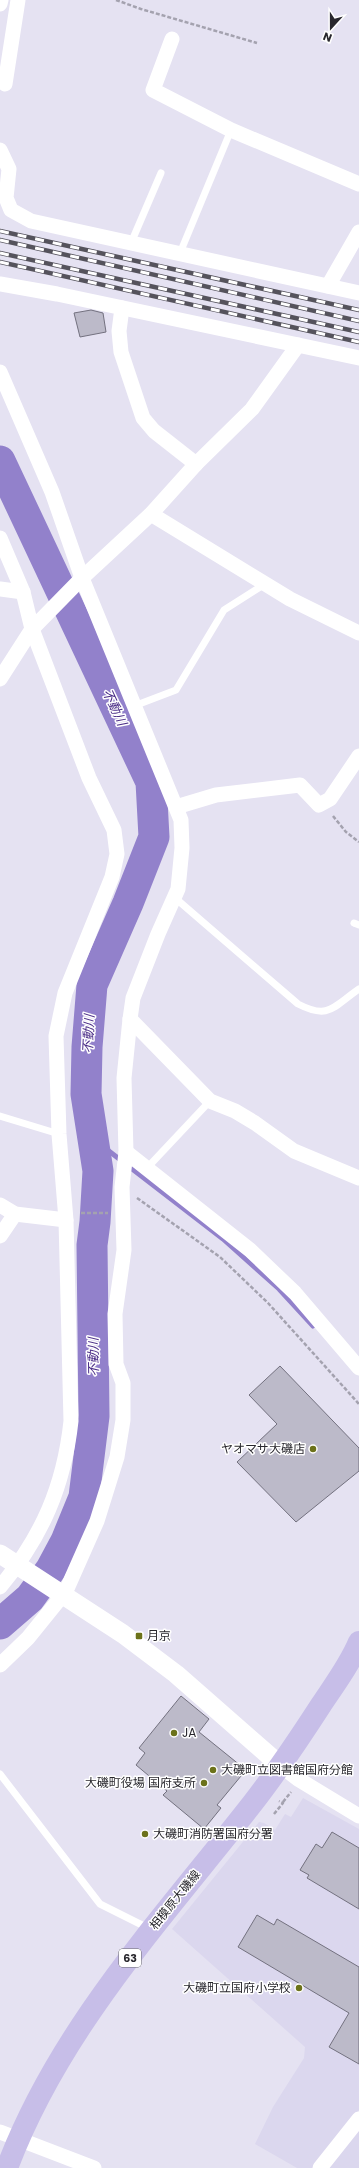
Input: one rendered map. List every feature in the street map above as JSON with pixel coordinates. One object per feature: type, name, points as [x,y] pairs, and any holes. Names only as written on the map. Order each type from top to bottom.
[{"type":"main road","name":"相模原大磯線","points":[[7,2168],[9,2135],[90,2012],[152,1930],[281,1766],[333,1687],[359,1642]]},
{"type":"street","points":[[0,4],[1,0]]},
{"type":"street","points":[[5,84],[18,0]]},
{"type":"street","points":[[172,39],[153,90],[231,130],[359,184]]},
{"type":"street","points":[[0,150],[9,169],[6,198],[11,210],[31,221],[359,293]]},
{"type":"street","points":[[328,286],[359,232]]},
{"type":"street","points":[[0,284],[359,358]]},
{"type":"street","points":[[122,308],[119,331],[121,352],[143,418],[154,430],[196,464]]},
{"type":"street","points":[[0,679],[32,628],[82,578],[151,514],[196,464],[252,409],[298,345]]},
{"type":"street","points":[[0,372],[52,492],[82,578],[181,820],[182,848],[178,889],[158,934],[133,998],[130,1019],[124,1078],[126,1152],[122,1187],[124,1250],[115,1314],[116,1364],[123,1383],[123,1420],[118,1457],[97,1521],[60,1594],[28,1638],[0,1665]]},
{"type":"street","points":[[151,514],[290,600],[359,633]]},
{"type":"street","points":[[0,538],[23,592],[32,628],[89,778],[114,830],[117,854],[112,877],[65,993],[56,1036],[60,1134],[71,1217],[71,1421],[68,1446],[54,1500],[38,1533],[23,1570],[0,1587]]},
{"type":"street","points":[[0,589],[23,592]]},
{"type":"street","points":[[176,808],[216,795],[300,785],[319,805],[329,805],[359,756]]},
{"type":"street","points":[[130,1019],[210,1101],[235,1111],[255,1123],[294,1151],[359,1178]]},
{"type":"street","points":[[126,1152],[250,1250],[295,1293],[359,1368]]},
{"type":"street","points":[[0,1205],[15,1214],[71,1217]]},
{"type":"street","points":[[0,1236],[15,1214]]},
{"type":"street","points":[[0,1554],[123,1634],[176,1674],[281,1766],[298,1779],[359,1816]]},
{"type":"street","points":[[320,2168],[359,2118]]},
{"type":"street","points":[[9,2135],[94,2168]]},
{"type":"lane","points":[[180,253],[231,130]]},
{"type":"lane","points":[[131,242],[161,173]]},
{"type":"lane","points":[[134,706],[176,690],[224,610],[265,584]]},
{"type":"lane","points":[[174,897],[298,1004],[314,1012],[326,1012],[359,989]]},
{"type":"lane","points":[[148,1168],[210,1101]]},
{"type":"lane","points":[[0,1116],[60,1134]]},
{"type":"lane","points":[[0,1774],[100,1904],[152,1930]]},
{"type":"path","points":[[116,0],[141,9],[257,43]]},
{"type":"path","points":[[329,805],[346,832],[359,842]]},
{"type":"path","points":[[122,1187],[220,1257],[268,1304],[359,1404]]},
{"type":"path","points":[[71,1217],[115,1213]]},
{"type":"path","points":[[283,1803],[292,1790]]},
{"type":"shaded area","name":"大磯町立国府小学校","points":[[303,1798],[359,1829],[359,2110],[315,2168],[297,2168],[255,2144],[273,2107],[304,2058],[305,2047],[172,1929],[259,1822],[264,1823],[275,1830],[285,1814],[291,1817]]},
{"type":"shaded area","points":[[359,2127],[359,2168],[327,2168]]},
{"type":"building","points":[[91,310],[103,313],[106,332],[80,337],[74,313]]},
{"type":"building","points":[[280,1366],[359,1448],[359,1471],[296,1522],[237,1462],[277,1424],[249,1395]]},
{"type":"building","points":[[181,1696],[209,1719],[199,1732],[246,1770],[217,1805],[221,1808],[204,1829],[163,1795],[167,1791],[136,1765],[145,1753],[139,1748]]},
{"type":"building","points":[[332,1832],[359,1848],[359,1909],[307,1878],[309,1875],[300,1870],[316,1844],[322,1848]]},
{"type":"building","points":[[257,1915],[274,1925],[277,1919],[359,1967],[359,2064],[329,2047],[349,2013],[238,1947]]},
{"type":"waterway","name":"不動川","points":[[0,461],[151,782],[154,837],[128,903],[92,985],[87,1047],[86,1094],[98,1171],[92,1245],[94,1416],[84,1497],[66,1541],[51,1569],[30,1598],[0,1624]]},
{"type":"waterway","points":[[92,1138],[223,1239],[279,1289],[313,1326]]},
{"type":"railway","points":[[0,231],[359,310]]},
{"type":"railway","points":[[0,240],[359,321]]},
{"type":"railway","points":[[0,253],[359,332]]},
{"type":"railway","points":[[0,262],[359,342]]},
{"type":"place","name":"ヤオマサ大磯店","points":[[313,1449]]},
{"type":"place","name":"月京","points":[[139,1636]]},
{"type":"place","name":"JA","points":[[174,1733]]},
{"type":"place","name":"大磯町立図書館国府分館","points":[[213,1770]]},
{"type":"place","name":"大磯町役場 国府支所","points":[[204,1783]]},
{"type":"place","name":"大磯町消防署国府分署","points":[[145,1834]]},
{"type":"place","name":"大磯町立国府小学校","points":[[299,1988]]}]
